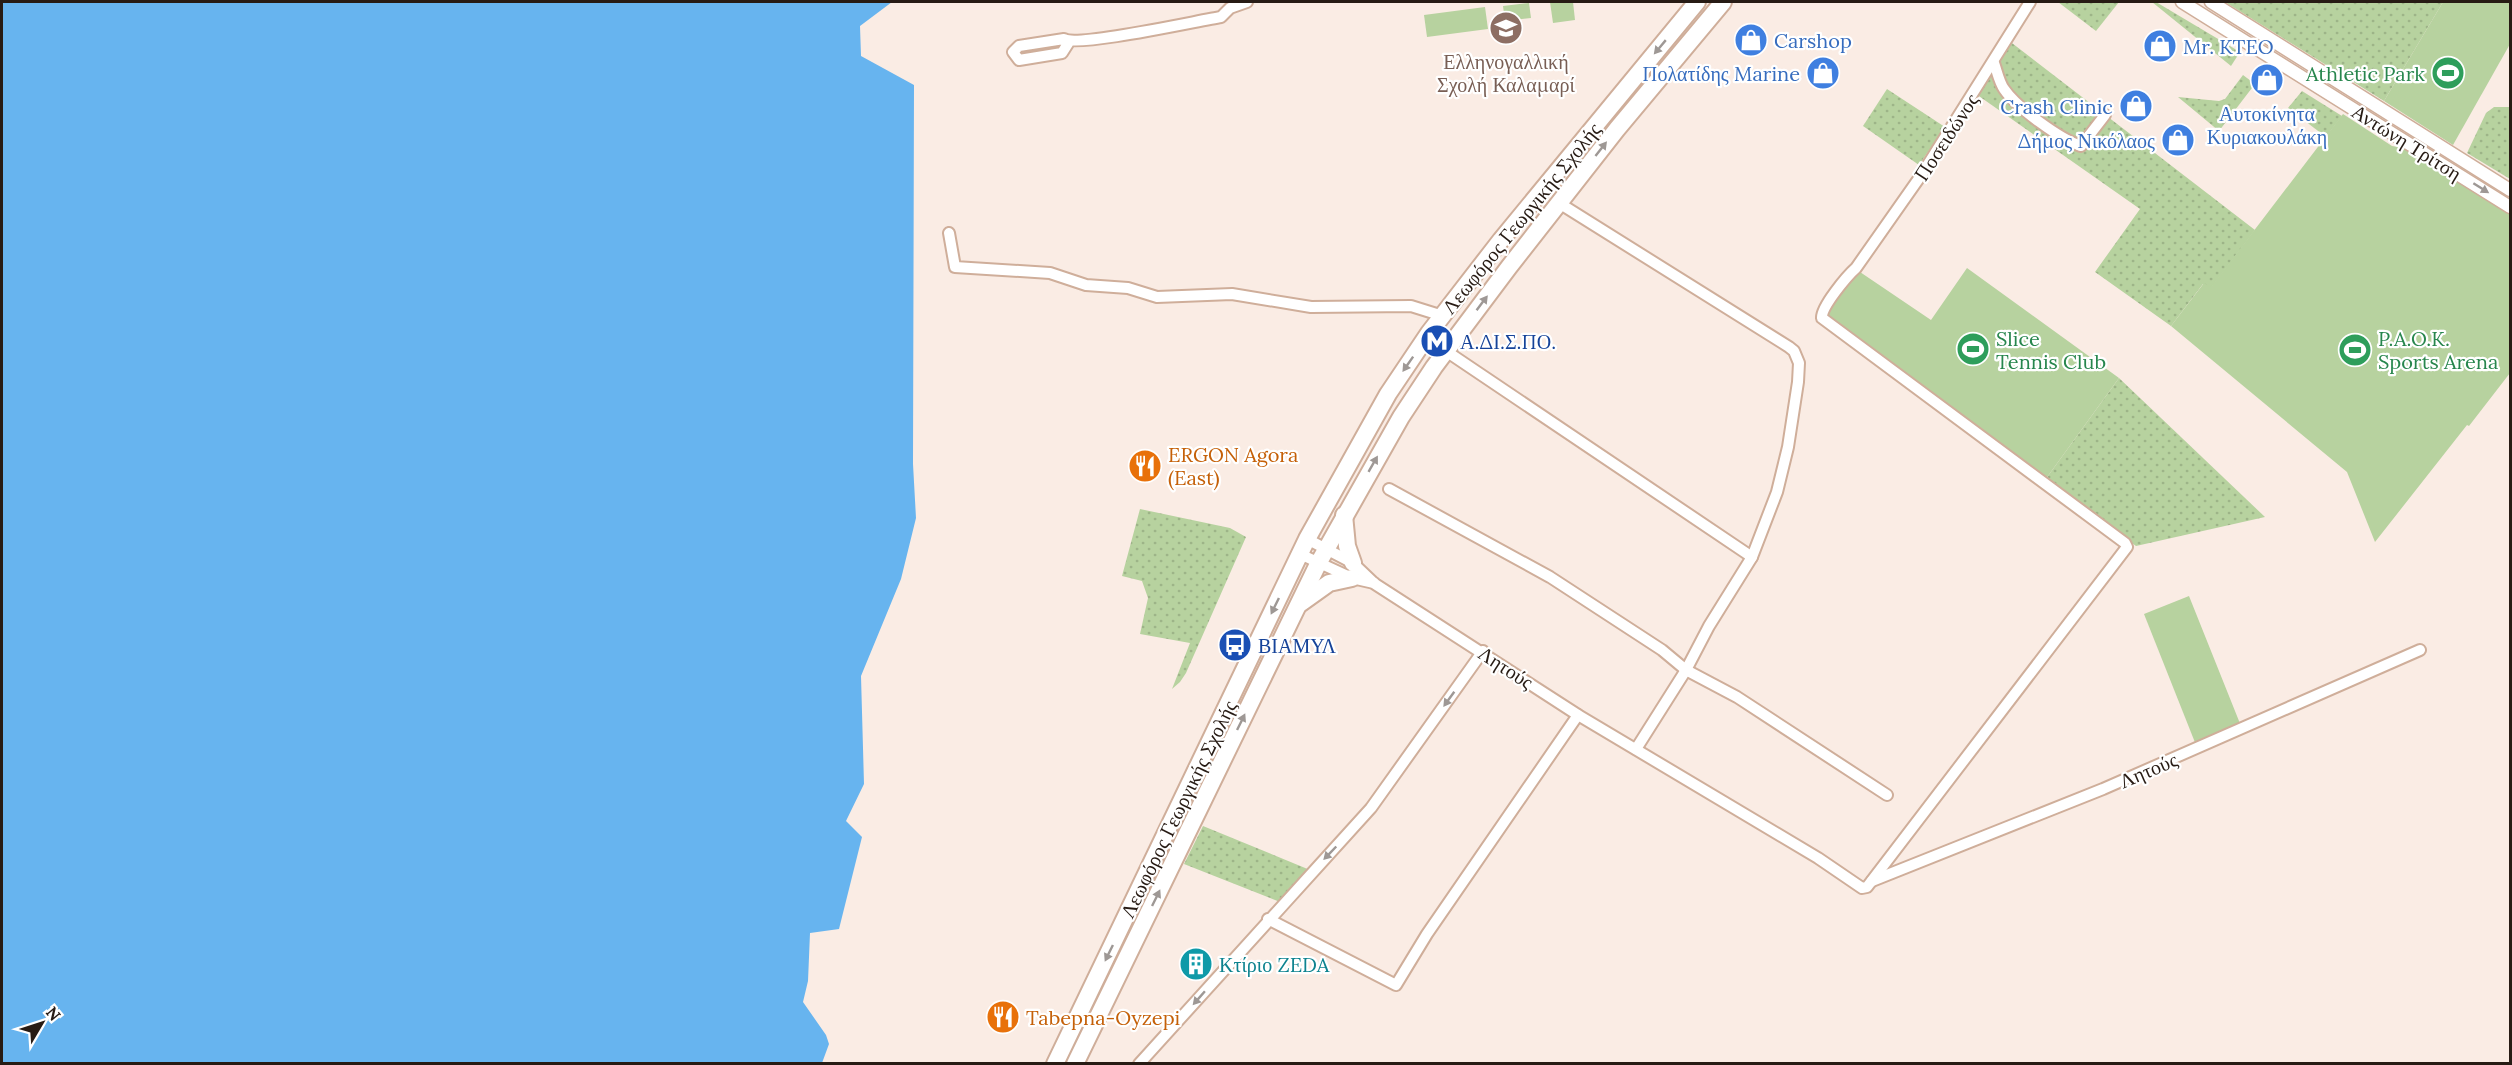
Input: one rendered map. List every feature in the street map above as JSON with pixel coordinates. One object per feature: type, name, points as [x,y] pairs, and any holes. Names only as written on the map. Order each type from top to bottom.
[{"type":"main road","name":"Λεωφόρος Γεωργικής Σχολής","points":[[1055,1064],[1304,546],[1388,394],[1443,316],[1568,157],[1696,2]]},
{"type":"main road","name":"Λεωφόρος Γεωργικής Σχολής","points":[[1075,1064],[1322,555],[1401,417],[1446,351],[1559,203],[1723,2]]},
{"type":"main road","points":[[1298,606],[1329,583],[1353,570],[1347,546],[1344,515]]},
{"type":"street","points":[[1070,42],[1221,17],[1230,8],[1247,2]]},
{"type":"street","name":"Ποσειδώνος","points":[[1872,882],[2127,545],[1825,321],[1823,311],[1908,195],[1994,63],[1998,51],[2030,2]]},
{"type":"street","name":"Αντώνη Τρίτση","points":[[2182,2],[2511,207]]},
{"type":"street","name":"Αντώνη Τρίτση","points":[[2211,2],[2511,190]]},
{"type":"street","points":[[1994,63],[2003,88],[2019,104],[2066,141],[2081,146],[2105,115]]},
{"type":"street","points":[[1559,203],[1789,346],[1797,357],[1798,382],[1788,447],[1777,492],[1752,557],[1709,626],[1686,670],[1636,749]]},
{"type":"street","points":[[949,233],[954,267],[1050,273],[1086,285],[1128,288],[1157,297],[1232,294],[1311,307],[1411,306],[1443,316]]},
{"type":"street","points":[[1446,351],[1752,557]]},
{"type":"street","points":[[1389,489],[1550,577],[1662,650],[1686,670],[1737,697],[1887,795]]},
{"type":"street","name":"Λητούς","points":[[1304,546],[1353,570],[1483,651],[1578,715],[1818,858],[1862,888],[2103,789],[2420,650]]},
{"type":"street","name":"Λητούς","points":[[1304,546],[1353,570]]},
{"type":"street","points":[[1139,1064],[1371,808],[1483,651]]},
{"type":"street","points":[[1268,919],[1396,985],[1427,934],[1578,715]]},
{"type":"green space","points":[[1550,2],[1573,2],[1575,20],[1553,23]]},
{"type":"green space","points":[[2058,2],[2119,2],[2096,31]]},
{"type":"green space","points":[[2152,2],[2156,2],[2240,52],[2231,66]]},
{"type":"green space","points":[[2225,2],[2443,2],[2384,101]]},
{"type":"green space","name":"Athletic Park","points":[[2443,2],[2510,2],[2510,44],[2453,145],[2384,101]]},
{"type":"green space","points":[[1529,3],[1531,18],[1505,21],[1503,6]]},
{"type":"green space","points":[[1485,7],[1488,29],[1427,37],[1424,15]]},
{"type":"green space","points":[[2008,40],[2255,230],[2211,288],[2203,284],[2171,326],[2095,272],[2140,209],[1976,94]]},
{"type":"green space","points":[[2243,75],[2255,84],[2219,131],[2178,97],[2219,101],[2225,99]]},
{"type":"green space","points":[[1887,89],[1945,127],[1919,165],[1863,126]]},
{"type":"green space","points":[[2302,91],[2342,116],[2326,137],[2288,108]]},
{"type":"green space","points":[[2494,107],[2510,107],[2510,179],[2467,153],[2486,113]]},
{"type":"green space","name":"P.A.O.K. Sports Arena","points":[[2343,114],[2392,146],[2405,148],[2510,214],[2510,373],[2375,542],[2347,472],[2171,326],[2204,283],[2211,287]]},
{"type":"green space","name":"Slice Tennis Club","points":[[1967,268],[2119,378],[2045,480],[1818,314],[1848,279],[1860,272],[1931,320]]},
{"type":"green space","points":[[2119,378],[2265,517],[2136,546],[2045,480]]},
{"type":"green space","points":[[1140,509],[1230,528],[1246,537],[1186,673],[1172,689],[1190,643],[1140,634],[1148,598],[1142,581],[1122,576]]},
{"type":"green space","points":[[2189,596],[2241,726],[2196,745],[2144,614]]},
{"type":"green space","points":[[1203,826],[1310,870],[1280,902],[1184,864]]},
{"type":"water","points":[[2,2],[892,2],[860,26],[861,56],[914,85],[913,464],[916,518],[901,579],[861,676],[864,784],[846,821],[862,837],[839,929],[810,933],[808,981],[803,1002],[826,1035],[829,1044],[822,1063],[2,1063]]},
{"type":"place","name":"Ελληνογαλλική Σχολή Καλαμαρί","points":[[1506,28]]},
{"type":"place","name":"Carshop","points":[[1751,40]]},
{"type":"place","name":"Mr. KTEO","points":[[2160,46]]},
{"type":"place","name":"Πολατίδης Marine","points":[[1823,73]]},
{"type":"place","name":"Athletic Park","points":[[2448,73]]},
{"type":"place","name":"Αυτοκίνητα Κυριακουλάκη","points":[[2267,80]]},
{"type":"place","name":"Crash Clinic","points":[[2136,106]]},
{"type":"place","name":"Δήμος Νικόλαος","points":[[2178,140]]},
{"type":"place","name":"Α.ΔΙ.Σ.ΠΟ.","points":[[1437,341]]},
{"type":"place","name":"Slice Tennis Club","points":[[1973,349]]},
{"type":"place","name":"P.A.O.K. Sports Arena","points":[[2355,350]]},
{"type":"place","name":"ERGON Agora (East)","points":[[1145,466]]},
{"type":"place","name":"ΒΙΑΜΥΛ","points":[[1235,645]]},
{"type":"place","name":"Κτίριο ZEDA","points":[[1196,964]]},
{"type":"place","name":"Tabepna-Oyzepi","points":[[1003,1017]]}]
